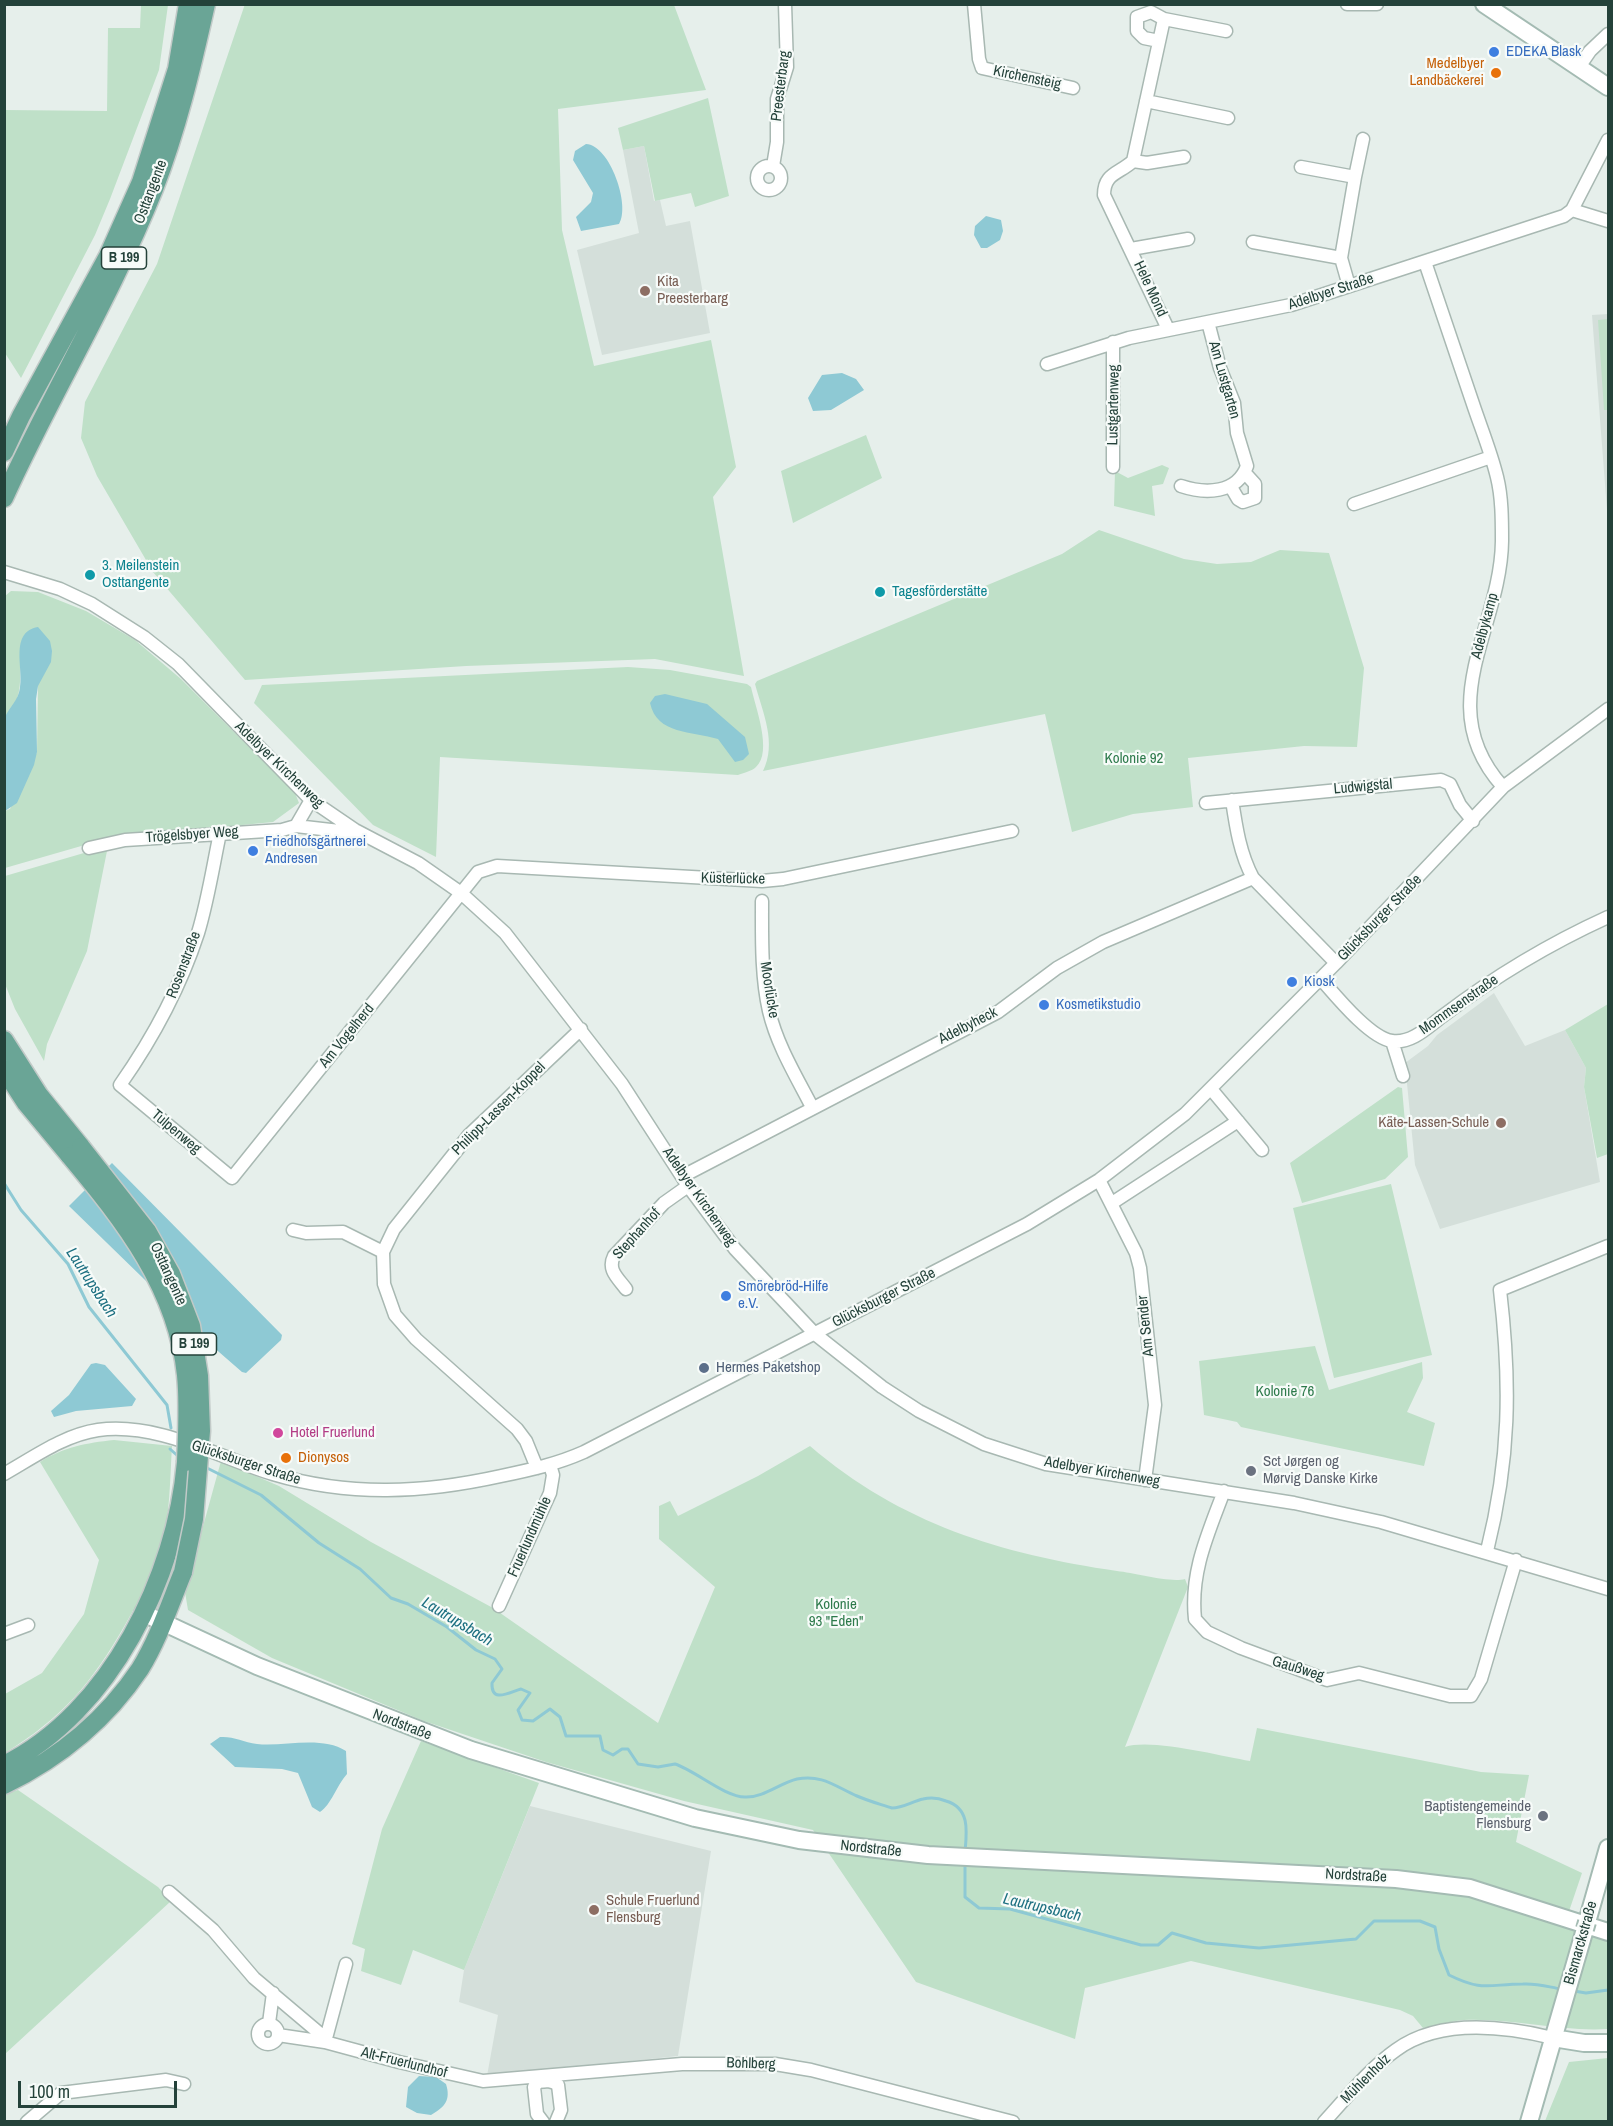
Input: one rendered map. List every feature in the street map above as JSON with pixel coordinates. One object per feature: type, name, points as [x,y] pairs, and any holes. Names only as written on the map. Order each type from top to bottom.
[{"type":"main road","name":"Osttangente","points":[[4,452],[108,256],[141,182],[177,69],[188,4]]},
{"type":"main road","name":"Osttangente","points":[[4,498],[36,427],[121,264],[154,188],[191,73],[206,4]]},
{"type":"main road","points":[[1484,4],[1608,87]]},
{"type":"main road","name":"Osttangente","points":[[4,1040],[75,1151],[136,1239],[158,1277],[177,1327],[186,1376],[186,1462],[179,1508],[165,1565],[143,1613]]},
{"type":"main road","name":"Osttangente","points":[[4,1069],[26,1103],[75,1151],[147,1231],[171,1274],[191,1326],[199,1376],[201,1431],[195,1519],[183,1572],[163,1621]]},
{"type":"main road","name":"Nordstraße","points":[[143,1613],[257,1666],[390,1721],[558,1779],[695,1818],[799,1840],[928,1855],[1396,1878],[1445,1884],[1470,1888],[1608,1932]]},
{"type":"main road","name":"B 199","points":[[4,1765],[56,1730],[89,1697],[121,1655],[143,1613]]},
{"type":"main road","name":"B 199","points":[[4,1785],[32,1772],[76,1741],[114,1705],[140,1668],[163,1621]]},
{"type":"main road","name":"Bismarckstraße","points":[[1529,2121],[1607,1854]]},
{"type":"main road","points":[[1553,2038],[1584,2043],[1608,2043]]},
{"type":"street","name":"Preesterbarg","points":[[773,166],[777,142],[777,99],[787,67],[785,4]]},
{"type":"street","name":"Kirchensteig","points":[[974,4],[978,59],[982,68],[1073,88]]},
{"type":"street","points":[[1347,4],[1377,4]]},
{"type":"street","points":[[1159,41],[1144,38],[1137,32],[1135,24],[1137,17],[1151,12],[1164,20],[1226,31]]},
{"type":"street","points":[[1164,20],[1134,161],[1147,163],[1184,157]]},
{"type":"street","points":[[1579,67],[1590,51],[1608,34]]},
{"type":"street","points":[[1146,101],[1228,118]]},
{"type":"street","points":[[1349,286],[1341,258],[1363,139]]},
{"type":"street","points":[[1608,140],[1572,210],[1608,222]]},
{"type":"street","name":"Hele Mond","points":[[1134,161],[1108,177],[1104,184],[1104,195],[1168,329]]},
{"type":"street","points":[[1301,167],[1355,177]]},
{"type":"street","name":"Adelbyer Straße","points":[[1047,364],[1113,342],[1168,329],[1267,312],[1564,216],[1572,210]]},
{"type":"street","name":"Hele Mond","points":[[1131,249],[1188,239]]},
{"type":"street","points":[[1253,242],[1341,258]]},
{"type":"street","name":"Adelbykamp","points":[[1425,262],[1491,457],[1499,492],[1501,561],[1470,683],[1469,705],[1471,725],[1481,751],[1493,776],[1503,787]]},
{"type":"street","name":"Am Lustgarten","points":[[1208,322],[1220,368],[1234,403],[1237,433],[1247,466],[1245,472],[1255,484],[1255,498],[1249,502],[1243,502],[1238,499],[1231,486]]},
{"type":"street","name":"Lustgartenweg","points":[[1113,342],[1113,467]]},
{"type":"street","points":[[1354,504],[1491,457]]},
{"type":"street","points":[[1180,486],[1206,491],[1231,486],[1245,472]]},
{"type":"street","name":"Adelbyer Kirchenweg","points":[[4,572],[60,589],[93,604],[144,637],[178,664],[311,800],[355,830],[418,863],[461,893],[505,933],[622,1084],[685,1181],[735,1249],[815,1334],[910,1405],[984,1444],[1063,1467],[1224,1491],[1381,1522],[1487,1551],[1608,1589]]},
{"type":"street","name":"Glücksburger Straße","points":[[4,1474],[65,1440],[98,1430],[119,1429],[146,1431],[294,1480],[358,1491],[424,1489],[550,1465],[632,1429],[1027,1224],[1099,1180],[1159,1136],[1210,1089],[1336,963],[1503,787],[1608,709]]},
{"type":"street","name":"Ludwigstal","points":[[1206,803],[1441,780],[1450,784],[1460,805],[1473,821]]},
{"type":"street","points":[[296,826],[311,800]]},
{"type":"street","points":[[1232,800],[1237,833],[1253,878],[1336,963]]},
{"type":"street","name":"Trögelsbyer Weg","points":[[89,848],[125,840],[282,830],[296,826],[348,832],[355,830]]},
{"type":"street","name":"Küsterlücke","points":[[461,893],[477,872],[497,866],[762,881],[1012,831]]},
{"type":"street","name":"Rosenstraße","points":[[120,1085],[148,1044],[184,971],[198,932],[220,833]]},
{"type":"street","name":"Adelbyheck","points":[[685,1181],[812,1107],[998,1012],[1058,968],[1103,942],[1253,878]]},
{"type":"street","name":"Am Vogelherd","points":[[232,1178],[461,893]]},
{"type":"street","name":"Moorlücke","points":[[762,901],[762,940],[769,1010],[782,1050],[812,1107]]},
{"type":"street","name":"Mommsenstraße","points":[[1392,1041],[1418,1035],[1460,1003],[1528,959],[1608,917]]},
{"type":"street","points":[[1320,979],[1377,1034],[1392,1041],[1403,1076]]},
{"type":"street","name":"Philipp-Lassen-Koppel","points":[[537,1468],[526,1441],[517,1429],[416,1339],[395,1315],[384,1284],[383,1252],[394,1229],[469,1135],[581,1029]]},
{"type":"street","name":"Tulpenweg","points":[[120,1085],[232,1178]]},
{"type":"street","points":[[1210,1089],[1262,1150]]},
{"type":"street","points":[[1112,1203],[1238,1121]]},
{"type":"street","name":"Am Sender","points":[[1099,1180],[1136,1253],[1143,1289],[1155,1405],[1145,1480]]},
{"type":"street","name":"Stephanhof","points":[[626,1289],[611,1270],[614,1256],[685,1181]]},
{"type":"street","points":[[293,1230],[306,1233],[343,1232],[383,1252]]},
{"type":"street","points":[[1487,1551],[1501,1484],[1508,1415],[1506,1347],[1500,1290],[1608,1246]]},
{"type":"street","name":"Fruerlundmühle","points":[[498,1606],[550,1493],[553,1475],[550,1465]]},
{"type":"street","name":"Gaußweg","points":[[1224,1491],[1196,1570],[1193,1600],[1195,1619],[1207,1632],[1241,1648],[1327,1680],[1359,1673],[1450,1696],[1471,1696],[1481,1679],[1516,1560]]},
{"type":"street","points":[[4,1634],[28,1625]]},
{"type":"street","points":[[170,1892],[213,1930],[254,1978],[318,2031],[325,2042]]},
{"type":"street","points":[[325,2042],[346,1964]]},
{"type":"street","name":"Alt-Fruerlundhof","points":[[273,1993],[269,2024],[259,2028],[259,2040],[270,2044],[278,2036],[325,2042],[483,2081]]},
{"type":"street","points":[[269,2024],[276,2028],[278,2036]]},
{"type":"street","name":"Mühlenholz","points":[[1324,2121],[1378,2065],[1398,2049],[1421,2037],[1462,2028],[1515,2031],[1553,2038]]},
{"type":"street","name":"Bohlberg","points":[[483,2081],[545,2079],[682,2064],[775,2064],[811,2070],[1012,2121]]},
{"type":"street","points":[[543,2121],[537,2114],[534,2087],[545,2079],[558,2085],[561,2110],[556,2121]]},
{"type":"street","points":[[27,2121],[61,2093],[166,2080],[184,2084]]},
{"type":"shaded area","name":"Kita Preesterbarg","points":[[644,146],[654,201],[660,200],[666,226],[690,221],[710,333],[602,355],[577,250],[639,233],[623,150]]},
{"type":"shaded area","points":[[1608,314],[1608,523],[1592,315]]},
{"type":"shaded area","name":"Käte-Lassen-Schule","points":[[1494,993],[1525,1046],[1565,1030],[1586,1068],[1584,1087],[1600,1182],[1440,1229],[1415,1165],[1405,1063],[1428,1046],[1437,1035]]},
{"type":"shaded area","name":"Schule Fruerlund Flensburg","points":[[530,1806],[711,1851],[678,2056],[487,2076],[498,2015],[459,2002],[464,1970]]},
{"type":"green space","points":[[245,4],[674,5],[706,90],[558,109],[562,230],[594,366],[711,340],[736,467],[713,497],[744,676],[655,659],[466,666],[245,680],[153,572],[97,476],[81,438],[85,402],[157,264]]},
{"type":"green space","points":[[141,5],[168,5],[159,70],[95,235],[21,378],[5,353],[5,110],[107,111],[108,28],[140,28]]},
{"type":"green space","points":[[708,98],[729,196],[695,207],[691,193],[655,201],[644,146],[623,150],[618,128]]},
{"type":"green space","points":[[1608,319],[1608,410],[1604,410],[1598,320]]},
{"type":"green space","points":[[866,435],[882,478],[793,523],[781,471]]},
{"type":"green space","points":[[1162,465],[1169,468],[1163,484],[1152,486],[1155,516],[1114,506],[1115,471],[1128,478]]},
{"type":"green space","name":"Kolonie 92","points":[[1099,530],[1184,559],[1217,564],[1251,562],[1280,550],[1329,553],[1364,668],[1357,747],[1304,746],[1188,758],[1193,807],[1133,814],[1072,832],[1045,714],[763,771],[769,750],[769,739],[755,684],[757,681],[1062,554]]},
{"type":"green space","points":[[11,591],[38,592],[86,611],[135,640],[181,679],[295,793],[299,803],[273,822],[109,838],[5,868],[5,811],[10,809],[37,752],[38,686],[25,634],[20,655],[20,688],[13,708],[5,717],[5,596]]},
{"type":"green space","points":[[628,667],[670,670],[747,684],[751,687],[763,740],[761,760],[756,767],[738,775],[440,757],[436,857],[373,825],[254,703],[262,685]]},
{"type":"green space","points":[[108,846],[87,951],[47,1044],[44,1061],[15,1009],[5,984],[5,876]]},
{"type":"green space","points":[[1608,1004],[1608,1154],[1597,1158],[1584,1087],[1586,1068],[1565,1030]]},
{"type":"green space","points":[[1398,1087],[1402,1088],[1408,1157],[1385,1179],[1302,1203],[1290,1163]]},
{"type":"green space","points":[[1391,1184],[1432,1355],[1334,1378],[1293,1208]]},
{"type":"green space","name":"Kolonie 76","points":[[1315,1346],[1329,1390],[1422,1362],[1423,1378],[1407,1412],[1435,1423],[1424,1466],[1241,1427],[1237,1422],[1204,1415],[1199,1361]]},
{"type":"green space","points":[[114,1440],[172,1446],[168,1509],[159,1557],[125,1625],[87,1682],[74,1698],[43,1726],[5,1753],[5,1694],[42,1673],[84,1614],[99,1560],[40,1462],[76,1446]]},
{"type":"green space","name":"Lautrupsbach","points":[[810,1446],[880,1496],[917,1515],[993,1545],[1074,1564],[1162,1579],[1185,1579],[1188,1587],[1125,1747],[1168,1746],[1250,1761],[1257,1728],[1481,1772],[1529,1775],[1516,1842],[1582,1873],[1565,1923],[1608,1937],[1608,2029],[1572,2029],[1482,2020],[1459,2021],[1423,2028],[1413,2016],[1400,2010],[1191,1961],[1085,1988],[1075,2039],[916,1982],[813,1830],[684,1801],[546,1762],[424,1721],[272,1658],[188,1610],[185,1592],[221,1461],[279,1486],[371,1542],[493,1608],[658,1723],[715,1587],[659,1539],[659,1506],[670,1501],[678,1516],[758,1476]]},
{"type":"green space","points":[[421,1741],[539,1783],[464,1970],[413,1950],[401,1985],[361,1971],[365,1949],[352,1944],[382,1829]]},
{"type":"green space","points":[[18,1790],[158,1887],[171,1901],[5,2054],[5,1794]]},
{"type":"green space","points":[[1608,2058],[1608,2121],[1545,2121],[1569,2062]]},
{"type":"water","points":[[586,144],[595,147],[603,154],[610,165],[620,191],[622,215],[619,224],[581,231],[576,217],[591,202],[593,193],[573,160],[575,151]]},
{"type":"water","points":[[986,216],[1001,220],[1003,231],[1000,240],[987,248],[981,248],[974,235],[975,226]]},
{"type":"water","points":[[842,373],[856,379],[864,390],[831,410],[813,411],[808,398],[822,375]]},
{"type":"water","points":[[38,627],[50,641],[52,651],[51,662],[38,686],[36,699],[37,752],[34,765],[17,803],[5,811],[4,722],[20,688],[21,643],[29,630]]},
{"type":"water","points":[[665,694],[707,704],[745,737],[749,754],[743,760],[735,762],[718,739],[677,730],[660,721],[650,703],[655,696]]},
{"type":"water","points":[[112,1163],[282,1335],[281,1340],[246,1373],[219,1352],[69,1206]]},
{"type":"water","points":[[91,1364],[105,1365],[136,1399],[132,1406],[76,1411],[54,1417],[51,1411],[69,1395]]},
{"type":"water","points":[[220,1737],[268,1745],[314,1743],[336,1746],[346,1751],[347,1774],[320,1812],[312,1807],[298,1773],[282,1769],[235,1767],[210,1744]]},
{"type":"water","points":[[419,2076],[436,2077],[446,2084],[448,2094],[446,2102],[431,2115],[417,2113],[406,2107],[408,2087]]},
{"type":"waterway","name":"Lautrupsbach","points":[[4,1183],[21,1210],[68,1264],[89,1307],[167,1405],[171,1428]]},
{"type":"waterway","name":"Lautrupsbach","points":[[170,1449],[179,1457]]},
{"type":"waterway","name":"Lautrupsbach","points":[[205,1467],[261,1495],[319,1543],[360,1569],[391,1598],[408,1604],[447,1627],[476,1650],[495,1659],[502,1669],[492,1683],[495,1693],[502,1695],[521,1689],[530,1693],[518,1710],[522,1720],[533,1721],[550,1709],[560,1717],[566,1736],[600,1736],[603,1750],[613,1755],[622,1749],[628,1749],[638,1764],[658,1767],[675,1764],[737,1796],[752,1797],[797,1779],[814,1778],[892,1808],[926,1798],[941,1799],[954,1804],[963,1815],[966,1828],[965,1852]]},
{"type":"waterway","name":"Lautrupsbach","points":[[965,1862],[965,1897],[979,1908],[1010,1909],[1141,1945],[1158,1945],[1172,1933],[1206,1943],[1259,1948],[1356,1939],[1374,1921],[1420,1921],[1435,1927],[1439,1949],[1449,1975],[1470,1984],[1486,1986],[1528,1984],[1561,1989]]},
{"type":"waterway","name":"Lautrupsbach","points":[[1574,1991],[1586,1993],[1608,1990]]},
{"type":"place","name":"EDEKA Blask","points":[[1494,52]]},
{"type":"place","name":"Medelbyer Landbäckerei","points":[[1496,73]]},
{"type":"place","name":"Kita Preesterbarg","points":[[645,291]]},
{"type":"place","name":"3. Meilenstein Osttangente","points":[[90,575]]},
{"type":"place","name":"Tagesförderstätte","points":[[880,592]]},
{"type":"place","name":"Friedhofsgärtnerei Andresen","points":[[253,851]]},
{"type":"place","name":"Kiosk","points":[[1292,982]]},
{"type":"place","name":"Kosmetikstudio","points":[[1044,1005]]},
{"type":"place","name":"Käte-Lassen-Schule","points":[[1501,1123]]},
{"type":"place","name":"Smörebröd-Hilfe e.V.","points":[[726,1296]]},
{"type":"place","name":"Hermes Paketshop","points":[[704,1368]]},
{"type":"place","name":"Hotel Fruerlund","points":[[278,1433]]},
{"type":"place","name":"Dionysos","points":[[286,1458]]},
{"type":"place","name":"Sct Jørgen og Mørvig Danske Kirke","points":[[1251,1471]]},
{"type":"place","name":"Baptistengemeinde Flensburg","points":[[1543,1816]]},
{"type":"place","name":"Schule Fruerlund Flensburg","points":[[594,1910]]},
{"type":"park label","name":"Kolonie 93 \"Eden\"","points":[[836,1614]]}]
